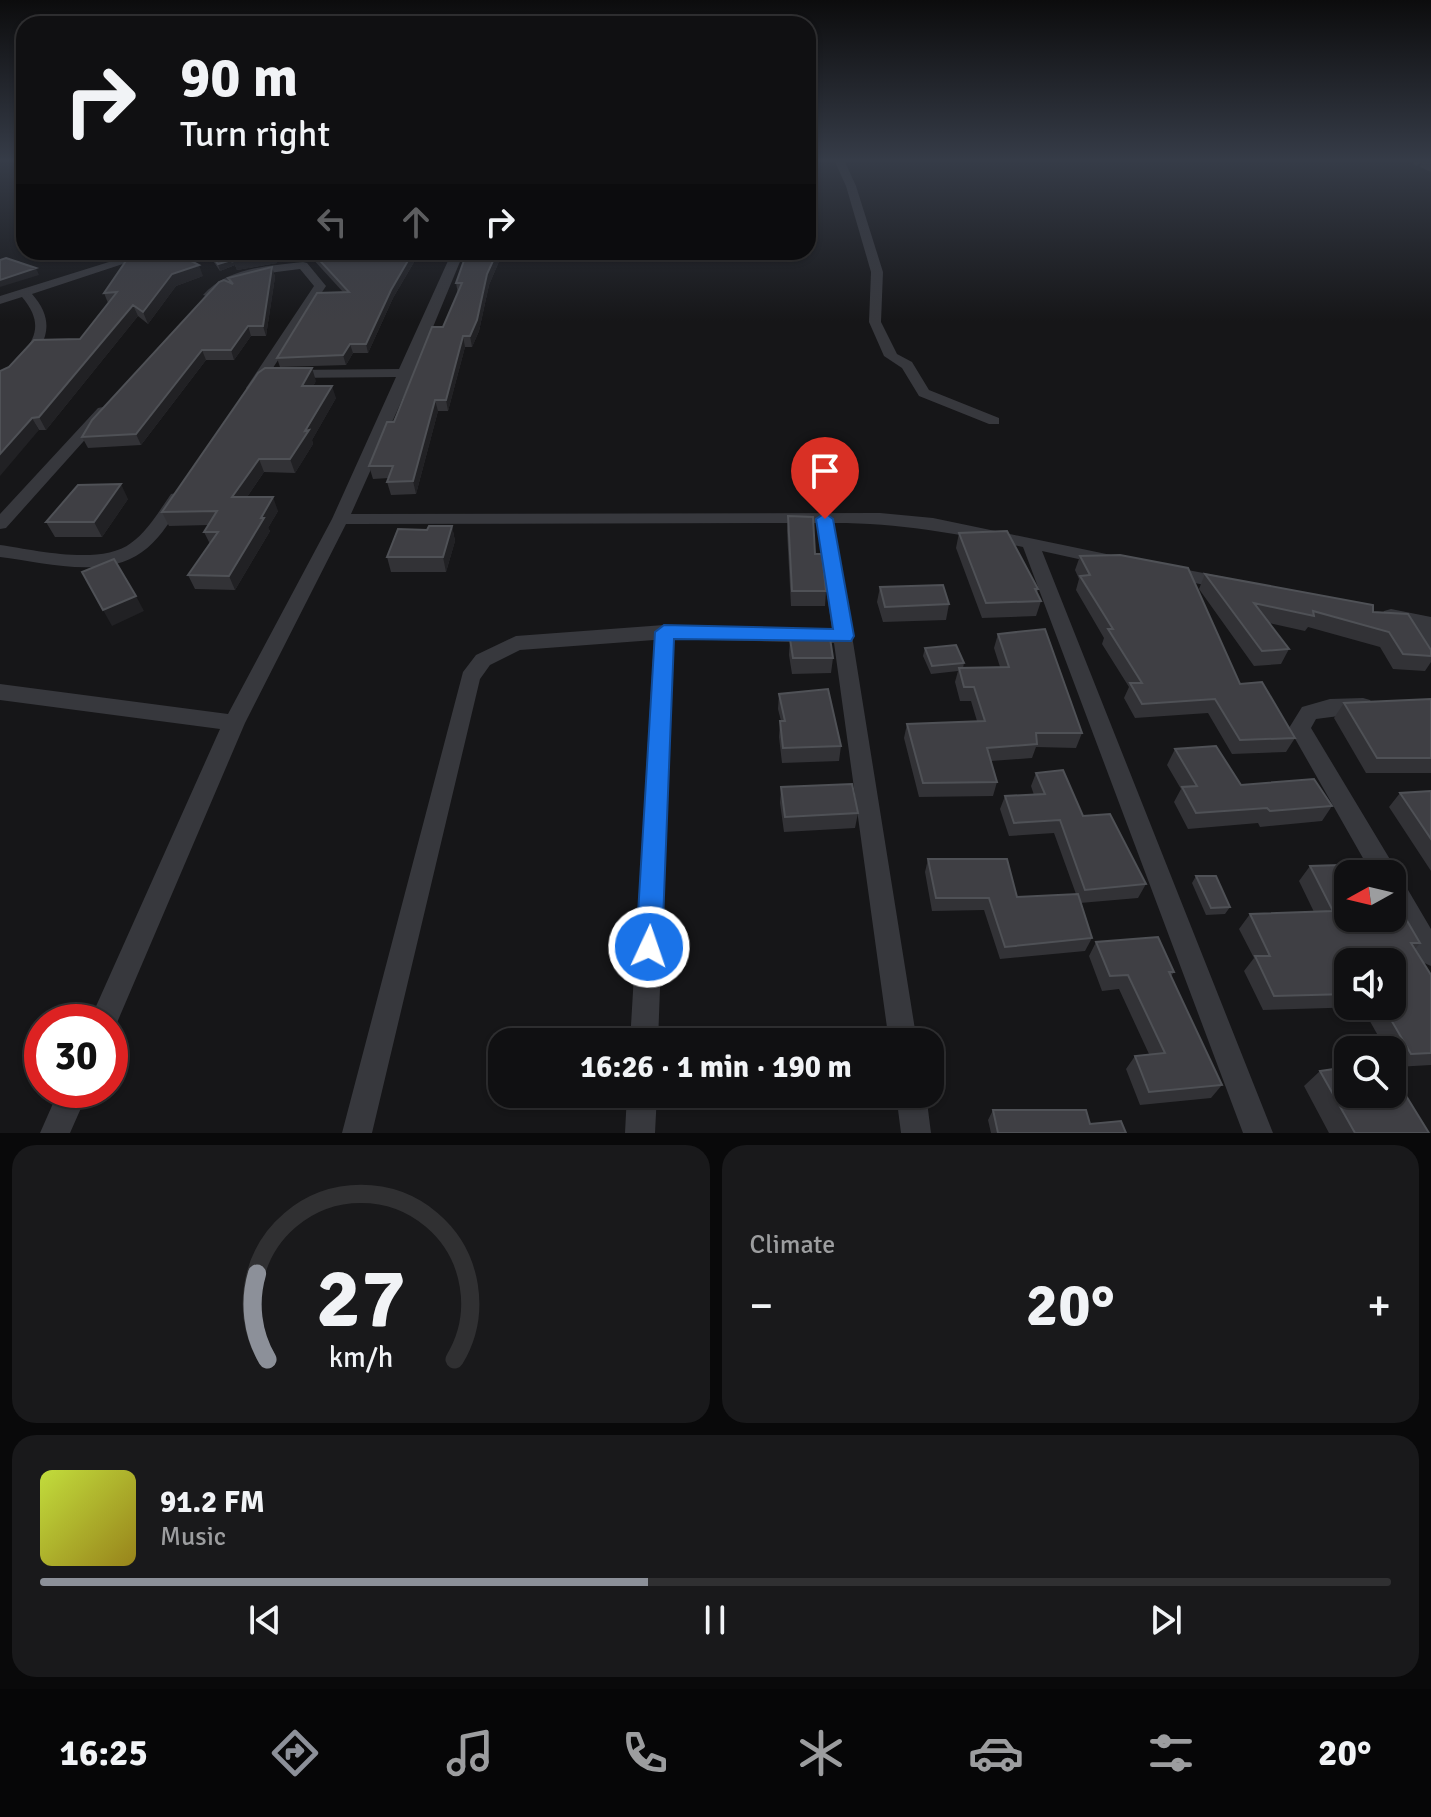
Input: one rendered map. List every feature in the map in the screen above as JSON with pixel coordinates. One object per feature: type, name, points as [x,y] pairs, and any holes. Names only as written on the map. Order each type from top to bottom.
[{"type":"street","points":[[860,215],[877,272],[875,322],[891,356],[907,365],[924,393],[994,421]]},
{"type":"street","points":[[0,300],[127,260]]},
{"type":"street","points":[[197,308],[217,286],[299,260]]},
{"type":"street","points":[[246,399],[320,286],[307,260]]},
{"type":"street","points":[[111,1004],[234,723],[340,519],[455,260]]},
{"type":"street","points":[[0,381],[32,352],[44,329],[42,309],[24,292]]},
{"type":"street","points":[[263,374],[407,373]]},
{"type":"street","points":[[0,524],[114,399]]},
{"type":"street","points":[[0,551],[101,561],[132,552],[151,534],[186,485]]},
{"type":"street","points":[[340,519],[825,519],[933,523],[1123,563]]},
{"type":"street","points":[[825,519],[901,1028]]},
{"type":"street","points":[[1031,545],[1258,1133]]},
{"type":"street","points":[[1154,569],[1246,587]]},
{"type":"street","points":[[1369,612],[1423,622],[1431,642]]},
{"type":"street","points":[[357,1133],[470,677],[483,660],[516,643],[664,632],[844,636]]},
{"type":"street","points":[[645,1028],[664,632]]},
{"type":"street","points":[[0,692],[234,723]]},
{"type":"street","points":[[1377,860],[1300,728],[1309,713],[1330,707],[1388,705]]},
{"type":"street","points":[[1406,910],[1431,953]]},
{"type":"street","points":[[55,1133],[66,1108]]},
{"type":"street","points":[[640,1133],[641,1108]]},
{"type":"street","points":[[913,1108],[916,1133]]},
{"type":"building","points":[[6,258],[36,268],[0,280],[0,260]]},
{"type":"building","points":[[127,260],[189,260],[199,265],[172,274],[143,312],[133,305],[39,417],[32,418],[0,454],[0,371],[9,367],[34,340],[80,339],[117,292],[104,293]]},
{"type":"building","points":[[319,260],[408,260],[366,344],[350,344],[343,355],[277,358],[317,293],[349,292]]},
{"type":"building","points":[[464,260],[493,260],[487,274],[477,320],[470,336],[463,336],[446,400],[435,400],[413,481],[387,482],[393,466],[369,466],[387,422],[394,422],[432,327],[443,327],[462,283],[456,283]]},
{"type":"building","points":[[272,267],[263,326],[248,326],[231,350],[202,350],[136,434],[82,437],[92,420],[219,282],[224,280],[233,284],[228,278]]},
{"type":"building","points":[[265,368],[312,368],[302,386],[332,386],[290,459],[259,459],[232,497],[273,497],[229,576],[188,575],[218,532],[204,532],[217,511],[162,512],[258,373]]},
{"type":"building","points":[[121,484],[94,522],[46,522],[78,485]]},
{"type":"building","points":[[788,516],[813,517],[815,554],[822,554],[826,591],[792,591]]},
{"type":"building","points":[[429,526],[452,526],[443,557],[387,557],[398,529],[427,530]]},
{"type":"building","points":[[1007,531],[1038,589],[1035,589],[1041,601],[986,603],[959,533]]},
{"type":"building","points":[[1120,555],[1188,568],[1240,684],[1262,682],[1295,738],[1240,740],[1215,699],[1142,704],[1130,683],[1142,683],[1080,576],[1090,575],[1080,556]]},
{"type":"building","points":[[114,559],[136,596],[103,610],[82,572]]},
{"type":"building","points":[[1205,574],[1373,605],[1373,612],[1408,614],[1431,650],[1431,656],[1403,654],[1389,632],[1313,611],[1314,616],[1254,603],[1289,649],[1262,651]]},
{"type":"building","points":[[943,585],[949,604],[885,607],[880,587]]},
{"type":"building","points":[[1045,629],[1082,733],[1036,733],[1037,744],[987,748],[997,782],[923,783],[907,724],[985,721],[974,687],[964,687],[959,668],[1009,667],[998,634]]},
{"type":"building","points":[[830,638],[833,658],[793,658],[790,639]]},
{"type":"building","points":[[956,645],[964,663],[932,666],[925,648]]},
{"type":"building","points":[[828,689],[841,746],[783,748],[780,721],[785,721],[779,694]]},
{"type":"building","points":[[1431,699],[1431,758],[1377,758],[1344,703]]},
{"type":"building","points":[[1216,746],[1241,785],[1314,779],[1332,806],[1196,813],[1182,787],[1197,786],[1175,749]]},
{"type":"building","points":[[1063,770],[1083,816],[1110,814],[1146,884],[1085,890],[1060,820],[1014,823],[1005,796],[1045,794],[1036,773]]},
{"type":"building","points":[[852,784],[858,813],[785,817],[781,787]]},
{"type":"building","points":[[1431,791],[1431,839],[1400,793]]},
{"type":"building","points":[[928,859],[1007,859],[1017,897],[1078,894],[1092,938],[1005,947],[989,898],[936,898]]},
{"type":"building","points":[[1334,865],[1334,932],[1406,932],[1406,919],[1420,943],[1411,943],[1431,975],[1431,1053],[1411,1054],[1406,1045],[1406,1036],[1400,1036],[1391,1020],[1406,1020],[1406,948],[1334,948],[1334,994],[1274,996],[1255,956],[1270,956],[1250,914],[1333,911],[1310,866]]},
{"type":"building","points":[[1196,876],[1216,876],[1230,907],[1211,908]]},
{"type":"building","points":[[1158,937],[1174,972],[1169,972],[1222,1085],[1149,1092],[1135,1056],[1165,1053],[1128,975],[1110,976],[1096,942]]},
{"type":"building","points":[[1334,1069],[1334,1096],[1320,1071]]},
{"type":"building","points":[[1406,1096],[1429,1133],[1355,1133],[1341,1108],[1406,1108]]},
{"type":"building","points":[[993,1110],[1086,1110],[1090,1124],[1121,1121],[1126,1133],[998,1133]]},
{"type":"route","points":[[649,947],[664,632],[844,636],[825,519]]}]
